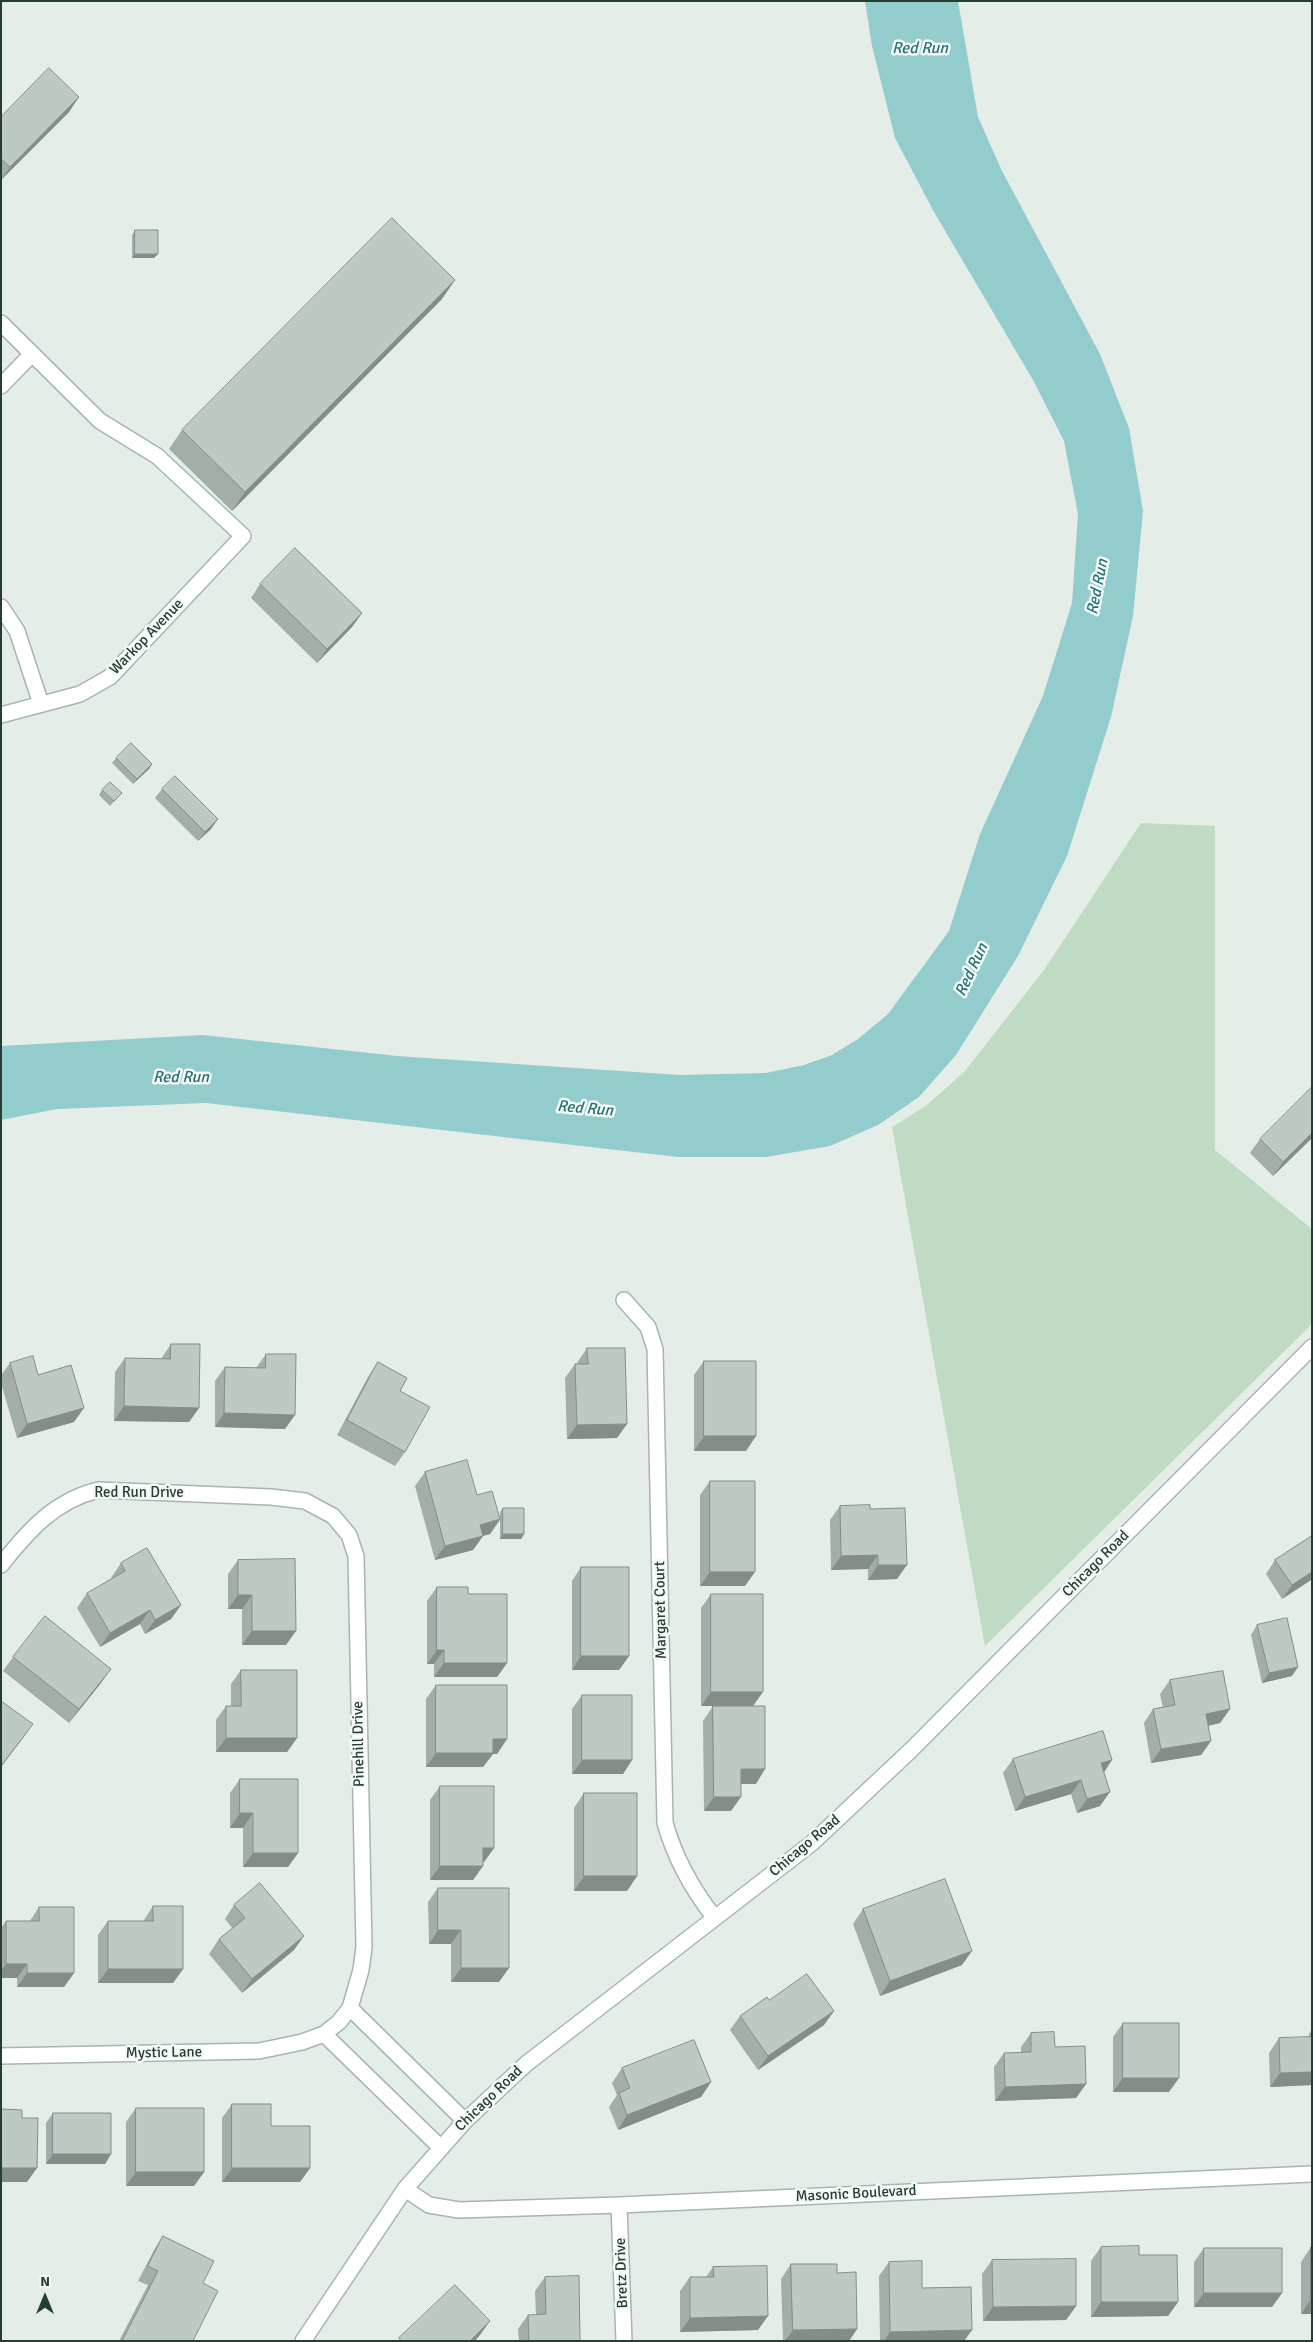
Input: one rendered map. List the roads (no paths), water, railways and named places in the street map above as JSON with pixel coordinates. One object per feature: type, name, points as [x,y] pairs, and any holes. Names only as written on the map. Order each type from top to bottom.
[{"type":"street","points":[[1,323],[32,354],[1,386]]},
{"type":"street","name":"Warkop Avenue","points":[[1,715],[80,694],[110,677],[243,536],[157,456],[100,421],[32,354]]},
{"type":"street","points":[[1,607],[17,631],[42,704]]},
{"type":"street","name":"Margaret Court","points":[[624,1300],[648,1327],[655,1349],[665,1823],[672,1848],[694,1889],[714,1917]]},
{"type":"street","name":"Chicago Road","points":[[303,2341],[405,2189],[464,2121],[526,2064],[812,1843],[911,1750],[1312,1348]]},
{"type":"street","name":"Red Run Drive","points":[[1,1565],[38,1522],[77,1495],[98,1490],[271,1497],[305,1501]]},
{"type":"street","name":"Pinehill Drive","points":[[305,1501],[333,1516],[349,1535],[356,1556],[364,1947],[361,1970],[350,2008],[339,2022],[324,2034]]},
{"type":"street","points":[[350,2008],[464,2121]]},
{"type":"street","points":[[324,2034],[441,2148]]},
{"type":"street","name":"Mystic Lane","points":[[1,2056],[259,2050],[302,2042],[324,2034]]},
{"type":"street","name":"Masonic Boulevard","points":[[405,2189],[429,2205],[459,2210],[619,2205],[1312,2174]]},
{"type":"street","name":"Bretz Drive","points":[[619,2205],[624,2341]]},
{"type":"water","name":"Red Run","points":[[865,1],[958,1],[978,117],[1002,171],[1100,354],[1129,428],[1143,511],[1133,616],[1111,717],[1067,856],[1018,956],[956,1055],[919,1097],[878,1125],[830,1146],[766,1157],[678,1157],[206,1103],[57,1109],[1,1120],[1,1046],[203,1035],[397,1056],[680,1075],[766,1073],[804,1065],[832,1055],[858,1039],[888,1014],[949,931],[980,834],[1043,696],[1072,603],[1078,514],[1064,441],[1033,380],[934,212],[895,138],[872,46]]}]
